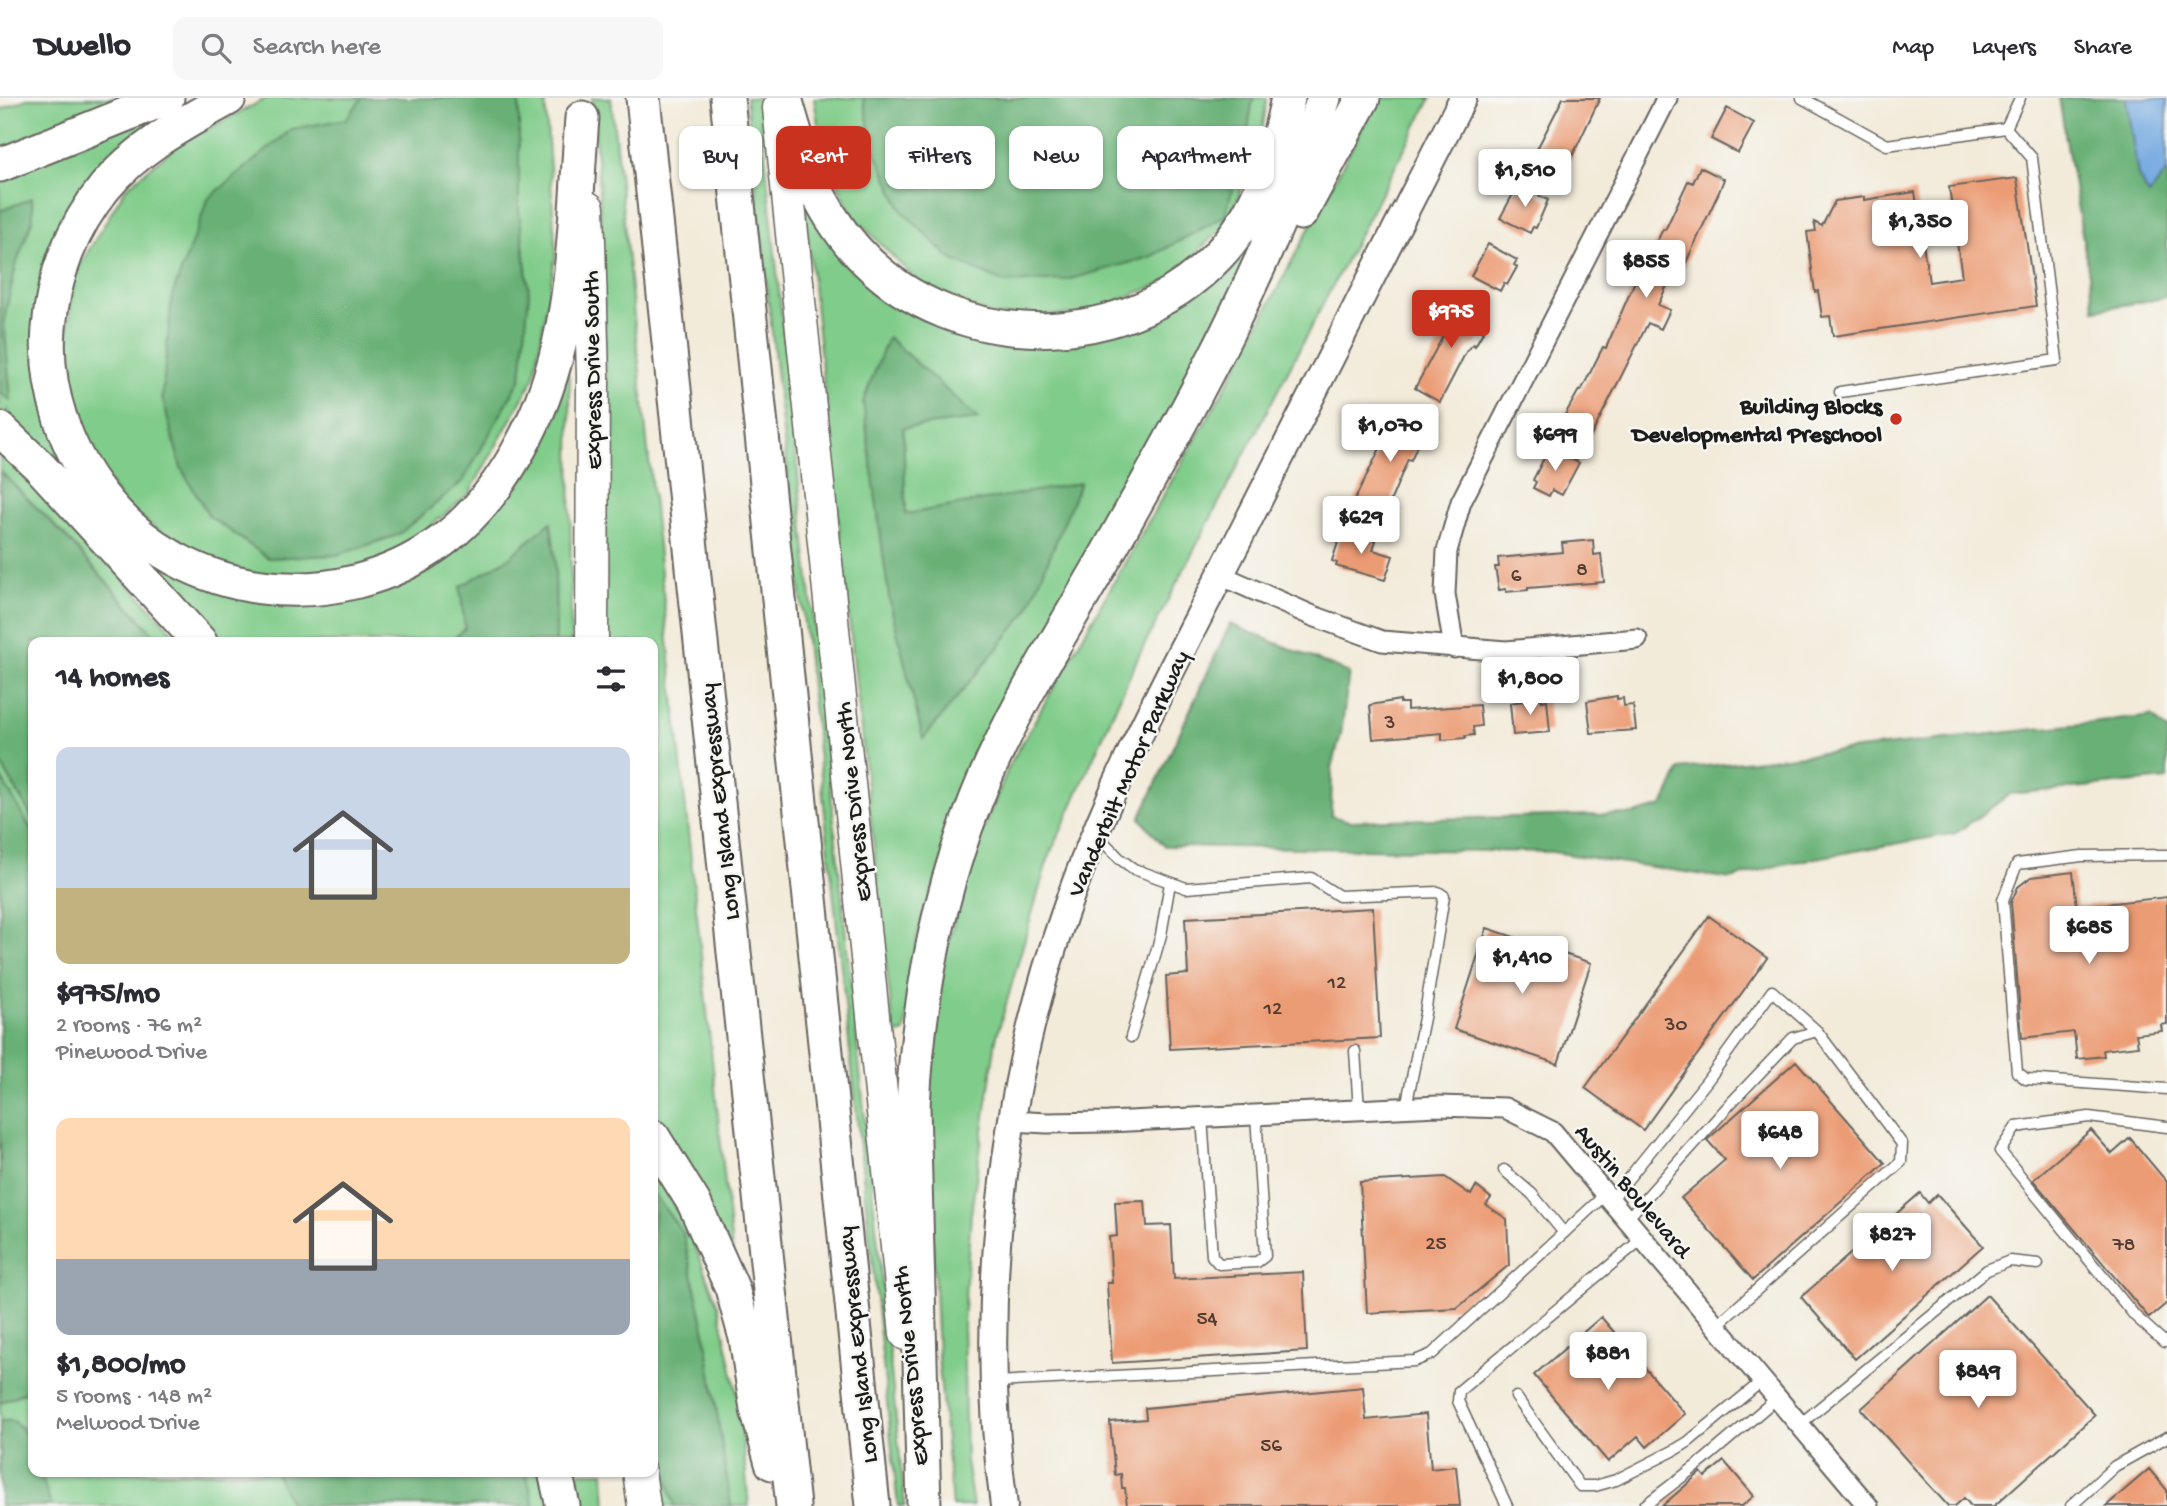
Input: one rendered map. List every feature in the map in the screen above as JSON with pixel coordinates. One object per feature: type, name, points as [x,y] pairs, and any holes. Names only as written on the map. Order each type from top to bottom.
[{"type":"highway","points":[[0,166],[167,98]]},
{"type":"highway","points":[[229,98],[150,145],[106,186],[89,208],[74,234],[55,285],[50,311],[48,361],[58,412],[68,439],[81,467],[114,512],[158,549],[185,564],[238,584],[292,590],[344,586],[394,569],[421,555],[445,539],[468,518],[507,469],[537,413],[549,382],[566,317],[571,285],[581,108]]},
{"type":"highway","name":"Long Island Expressway","points":[[643,98],[793,1506]]},
{"type":"highway","name":"Long Island Expressway","points":[[727,98],[873,1506]]},
{"type":"highway","name":"Express Drive North","points":[[778,98],[923,1506]]},
{"type":"highway","points":[[785,98],[811,182],[839,229],[872,267],[914,297],[961,318],[985,325],[1035,331],[1097,324],[1141,309],[1179,287],[1217,255],[1237,233],[1265,181],[1288,98]]},
{"type":"highway","points":[[1225,341],[1274,234],[1324,98]]},
{"type":"highway","points":[[923,1506],[915,1066],[924,992],[945,895],[977,799],[1007,732],[1225,341],[1294,226],[1363,98]]},
{"type":"highway","name":"Express Drive South","points":[[581,108],[592,327],[592,637]]},
{"type":"highway","points":[[0,429],[40,467],[195,637]]},
{"type":"highway","points":[[658,1145],[694,1203],[732,1288],[746,1338],[757,1409],[785,1506]]},
{"type":"highway","points":[[556,1477],[562,1506]]},
{"type":"highway","points":[[623,1477],[625,1506]]},
{"type":"highway","points":[[640,1477],[644,1506]]},
{"type":"main road","name":"Vanderbilt Motor Parkway","points":[[1003,1506],[995,1382],[998,1246],[1004,1172],[1025,1055],[1063,918],[1095,833],[1146,720],[1463,98]]},
{"type":"street","points":[[1454,648],[1445,594],[1446,561],[1461,502],[1667,98]]},
{"type":"street","points":[[1220,575],[1313,616],[1382,641],[1506,651],[1637,639]]},
{"type":"street","name":"Austin Boulevard","points":[[1012,1121],[1047,1123],[1202,1118],[1438,1105],[1506,1108],[1553,1132],[1867,1506]]},
{"type":"lane","points":[[1802,98],[1886,145],[2006,128]]},
{"type":"lane","points":[[2006,128],[2020,98]]},
{"type":"lane","points":[[1840,392],[2057,360],[2032,158],[2006,128]]},
{"type":"lane","points":[[1095,833],[1120,859],[1134,869],[1186,888],[1311,878],[1339,896],[1438,892],[1444,895],[1426,1013],[1406,1107]]},
{"type":"lane","points":[[2167,855],[2082,856],[2017,864],[2003,900],[2017,1072],[2025,1079],[2167,1089]]},
{"type":"lane","points":[[1131,1037],[1161,935],[1170,883]]},
{"type":"lane","points":[[995,1382],[1415,1361],[1433,1354],[1564,1233],[1609,1197],[1707,1081],[1772,991],[1817,1031],[1902,1144],[1901,1162],[1716,1326]]},
{"type":"lane","points":[[1627,1219],[1793,1038],[1817,1031]]},
{"type":"lane","points":[[1355,1051],[1359,1110]]},
{"type":"lane","points":[[1202,1118],[1212,1256],[1219,1264],[1257,1262],[1265,1256],[1256,1115]]},
{"type":"lane","points":[[2167,1127],[2089,1117],[2028,1125],[2016,1127],[2000,1151],[2135,1316],[2167,1342]]},
{"type":"lane","points":[[1504,1170],[1532,1194],[1564,1233]]},
{"type":"lane","points":[[1507,1506],[1458,1401],[1459,1391],[1643,1238]]},
{"type":"lane","points":[[1799,1425],[1987,1270],[2010,1261],[2038,1264]]},
{"type":"lane","points":[[1516,1397],[1580,1486],[1595,1486],[1616,1480],[1688,1442],[1762,1381]]},
{"type":"lane","points":[[1644,1506],[1704,1460],[1777,1398]]},
{"type":"lane","points":[[2071,1506],[2115,1466],[2167,1437]]},
{"type":"green space","points":[[29,98],[138,98],[0,155],[0,110]]},
{"type":"green space","points":[[267,98],[545,98],[556,253],[534,378],[469,494],[397,554],[340,573],[259,576],[186,551],[124,505],[85,448],[64,366],[74,275],[126,188],[177,145]]},
{"type":"green space","points":[[362,98],[519,98],[519,209],[529,293],[521,378],[463,481],[398,535],[337,555],[268,558],[209,516],[181,468],[162,397],[172,296],[208,199],[292,129],[346,119]]},
{"type":"green space","points":[[592,98],[611,98],[733,1259],[658,1136],[658,637],[605,637],[604,302]]},
{"type":"green space","points":[[746,98],[759,98],[762,126],[749,126]]},
{"type":"green space","points":[[814,98],[1267,98],[1263,126],[1117,126],[1117,189],[1242,189],[1227,223],[1168,281],[1083,314],[992,316],[918,282],[853,216],[840,189],[871,189],[871,126],[818,126]]},
{"type":"green space","points":[[863,98],[1253,98],[1249,126],[1117,126],[1117,189],[1232,189],[1225,216],[1150,257],[1067,280],[1005,283],[951,259],[902,211],[892,189],[995,189],[995,126],[885,126],[885,173],[873,146],[871,126]]},
{"type":"green space","points":[[1299,98],[1308,98],[1274,187],[1274,150]]},
{"type":"green space","points":[[1378,98],[1431,98],[1138,657],[1047,862],[996,1039],[971,1214],[963,1323],[966,1461],[973,1506],[952,1506],[938,1355],[926,1091],[943,960],[976,847],[1010,764],[1227,384]]},
{"type":"green space","points":[[2059,98],[2167,98],[2167,295],[2163,298],[2095,310]]},
{"type":"green space","points":[[153,114],[160,127],[50,264],[79,492],[290,603],[455,543],[566,369],[570,380],[571,637],[208,637],[19,433],[8,410],[0,415],[0,178]]},
{"type":"green space","points":[[762,127],[905,1506],[898,1506],[756,189],[762,189]]},
{"type":"green space","points":[[1256,189],[1273,189],[1226,312],[970,775],[917,936],[905,1032],[894,1035],[805,211],[810,209],[940,326],[1020,344],[1089,339],[1215,274]]},
{"type":"green space","points":[[32,198],[33,218],[16,265],[4,320],[11,400],[0,393],[0,211]]},
{"type":"green space","points":[[888,337],[978,419],[903,428],[906,514],[1080,483],[1027,612],[923,739],[889,598],[863,402]]},
{"type":"green space","points":[[0,444],[177,637],[156,637],[62,533],[0,471]]},
{"type":"green space","points":[[0,471],[62,533],[156,637],[28,637],[28,810],[0,762]]},
{"type":"green space","points":[[551,522],[555,558],[556,637],[455,637],[465,628],[460,587],[510,557]]},
{"type":"green space","points":[[1230,624],[1349,673],[1341,734],[1332,767],[1331,816],[1349,821],[1634,814],[1663,806],[1680,769],[2152,716],[2167,731],[2167,779],[2010,794],[1956,833],[1783,864],[1731,879],[1552,852],[1164,846],[1140,818]]},
{"type":"green space","points":[[0,762],[28,810],[28,824],[0,776]]},
{"type":"green space","points":[[0,776],[28,824],[28,1390],[0,1403]]},
{"type":"green space","points":[[658,1178],[689,1231],[719,1308],[739,1403],[749,1506],[654,1506],[654,1477],[658,1477]]},
{"type":"green space","points":[[658,1200],[683,1233],[705,1333],[731,1506],[675,1506],[658,1437]]},
{"type":"green space","points":[[28,1390],[28,1437],[23,1429],[14,1423],[0,1421],[0,1403]]},
{"type":"green space","points":[[0,1421],[13,1421],[28,1438],[28,1477],[42,1477],[51,1506],[0,1506]]},
{"type":"green space","points":[[42,1477],[278,1477],[292,1506],[51,1506]]},
{"type":"green space","points":[[278,1477],[527,1477],[534,1506],[292,1506]]},
{"type":"green space","points":[[527,1477],[543,1477],[549,1506],[534,1506]]},
{"type":"green space","points":[[560,1477],[604,1477],[606,1506],[566,1506]]},
{"type":"water","points":[[2126,98],[2167,98],[2167,171],[2149,195],[2138,176]]},
{"type":"building","points":[[1563,98],[1600,98],[1570,161],[1566,161],[1563,168],[1535,153]]},
{"type":"building","points":[[1727,108],[1754,123],[1738,153],[1711,139]]},
{"type":"building","points":[[1700,167],[1724,179],[1719,192],[1681,273],[1674,270],[1658,305],[1670,310],[1661,329],[1648,323],[1591,436],[1562,420],[1579,390],[1581,391],[1603,347],[1606,348],[1635,281],[1639,283],[1654,252],[1652,251],[1688,181],[1693,183]]},
{"type":"building","points":[[2017,178],[2036,306],[1833,336],[1830,316],[1822,317],[1818,291],[1815,292],[1807,232],[1816,231],[1814,222],[1822,226],[1835,201],[1864,197],[1864,200],[1915,192],[1929,282],[1962,277],[1949,187]]},
{"type":"building","points":[[1518,185],[1548,200],[1536,228],[1533,227],[1530,233],[1500,218]]},
{"type":"building","points":[[1488,244],[1517,260],[1514,265],[1517,267],[1507,285],[1504,283],[1500,291],[1471,276]]},
{"type":"building","points":[[1457,302],[1486,319],[1484,323],[1487,325],[1475,346],[1473,344],[1467,350],[1440,402],[1415,388],[1443,336],[1438,334]]},
{"type":"building","points":[[1397,414],[1425,427],[1388,507],[1382,513],[1354,501]]},
{"type":"building","points":[[1549,448],[1579,463],[1562,495],[1552,490],[1549,496],[1533,488],[1536,482],[1533,480]]},
{"type":"building","points":[[1342,530],[1376,541],[1373,550],[1393,556],[1385,580],[1336,566],[1337,563],[1332,561]]},
{"type":"building","points":[[1593,540],[1594,555],[1601,554],[1604,582],[1506,592],[1506,589],[1499,590],[1495,567],[1499,567],[1498,558],[1563,552],[1562,543]]},
{"type":"building","points":[[1617,696],[1617,699],[1623,698],[1624,706],[1633,705],[1636,730],[1591,733],[1587,701]]},
{"type":"building","points":[[1541,698],[1542,701],[1547,700],[1550,732],[1513,735],[1510,703]]},
{"type":"building","points":[[1400,700],[1400,703],[1407,703],[1407,710],[1479,705],[1481,726],[1473,727],[1474,735],[1465,736],[1466,738],[1442,740],[1442,733],[1373,739],[1370,705]]},
{"type":"building","points":[[2073,872],[2077,907],[2167,897],[2167,1024],[2161,1025],[2162,1031],[2136,1034],[2138,1046],[2103,1050],[2104,1056],[2077,1059],[2074,1032],[2022,1038],[2011,902],[2018,887],[2031,877]]},
{"type":"building","points":[[1373,908],[1380,1038],[1170,1049],[1166,976],[1188,974],[1185,918]]},
{"type":"building","points":[[1709,916],[1767,958],[1643,1130],[1585,1088]]},
{"type":"building","points":[[1487,928],[1591,963],[1558,1064],[1454,1029]]},
{"type":"building","points":[[1796,1061],[1885,1163],[1753,1280],[1681,1198],[1725,1160],[1707,1140]]},
{"type":"building","points":[[2091,1130],[2112,1154],[2130,1138],[2167,1182],[2167,1303],[2149,1318],[2033,1180]]},
{"type":"building","points":[[1445,1177],[1471,1195],[1476,1186],[1491,1198],[1486,1205],[1507,1219],[1509,1265],[1457,1308],[1367,1313],[1360,1182]]},
{"type":"building","points":[[1920,1193],[1928,1203],[1937,1194],[1983,1246],[1855,1359],[1801,1297]]},
{"type":"building","points":[[1145,1201],[1147,1226],[1171,1225],[1174,1279],[1303,1272],[1307,1351],[1112,1363],[1107,1283],[1112,1283],[1109,1237],[1117,1236],[1115,1202]]},
{"type":"building","points":[[1987,1295],[2095,1415],[1994,1506],[1971,1506],[1964,1498],[1955,1506],[1948,1506],[1861,1409]]},
{"type":"building","points":[[1601,1317],[1685,1414],[1647,1447],[1638,1436],[1608,1462],[1534,1375]]},
{"type":"building","points":[[1363,1387],[1366,1420],[1426,1414],[1431,1469],[1456,1466],[1460,1506],[1127,1506],[1121,1474],[1115,1475],[1110,1422],[1146,1419],[1145,1408]]},
{"type":"building","points":[[1724,1461],[1754,1496],[1742,1506],[1662,1506],[1701,1472],[1705,1477]]},
{"type":"building","points":[[2149,1469],[2167,1490],[2167,1506],[2106,1506]]},
{"type":"place","name":"Building Blocks Developmental Preschool","points":[[1896,419]]}]
